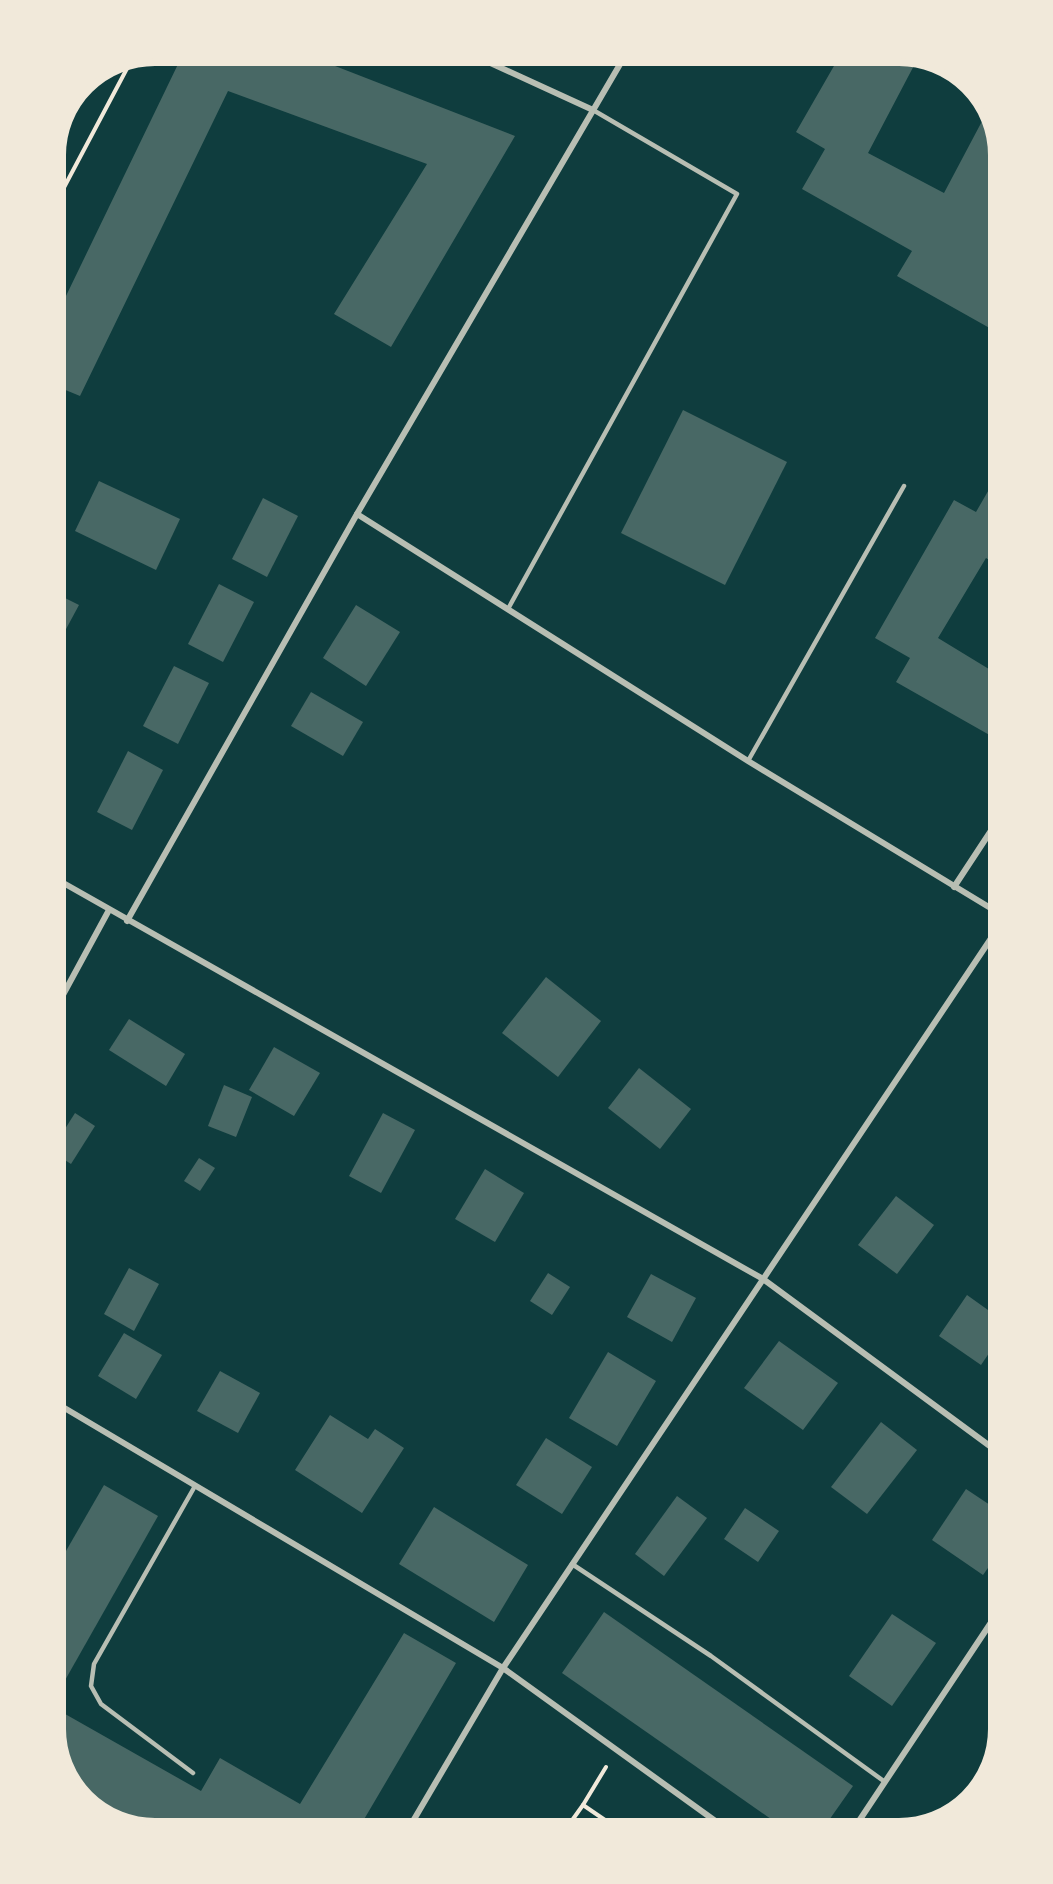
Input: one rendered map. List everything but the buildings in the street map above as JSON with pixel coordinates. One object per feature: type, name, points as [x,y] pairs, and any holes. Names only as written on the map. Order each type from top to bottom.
[{"type":"street","points":[[488,62],[593,110]]},
{"type":"street","points":[[127,921],[357,514],[621,62]]},
{"type":"street","points":[[357,514],[748,761],[992,909]]},
{"type":"street","points":[[954,887],[992,829]]},
{"type":"street","points":[[62,882],[763,1279],[992,1448]]},
{"type":"street","points":[[62,997],[109,910]]},
{"type":"street","points":[[412,1822],[503,1668],[992,937]]},
{"type":"street","points":[[62,1407],[503,1668],[717,1822]]},
{"type":"street","points":[[858,1822],[992,1621]]},
{"type":"lane","points":[[508,609],[737,194],[593,110]]},
{"type":"lane","points":[[748,761],[904,486]]},
{"type":"lane","points":[[194,1773],[101,1704],[91,1686],[94,1664],[195,1486]]},
{"type":"lane","points":[[572,1564],[711,1656],[885,1782]]},
{"type":"path","points":[[62,191],[129,65]]},
{"type":"path","points":[[571,1822],[617,1749]]},
{"type":"path","points":[[584,1805],[608,1822]]}]
